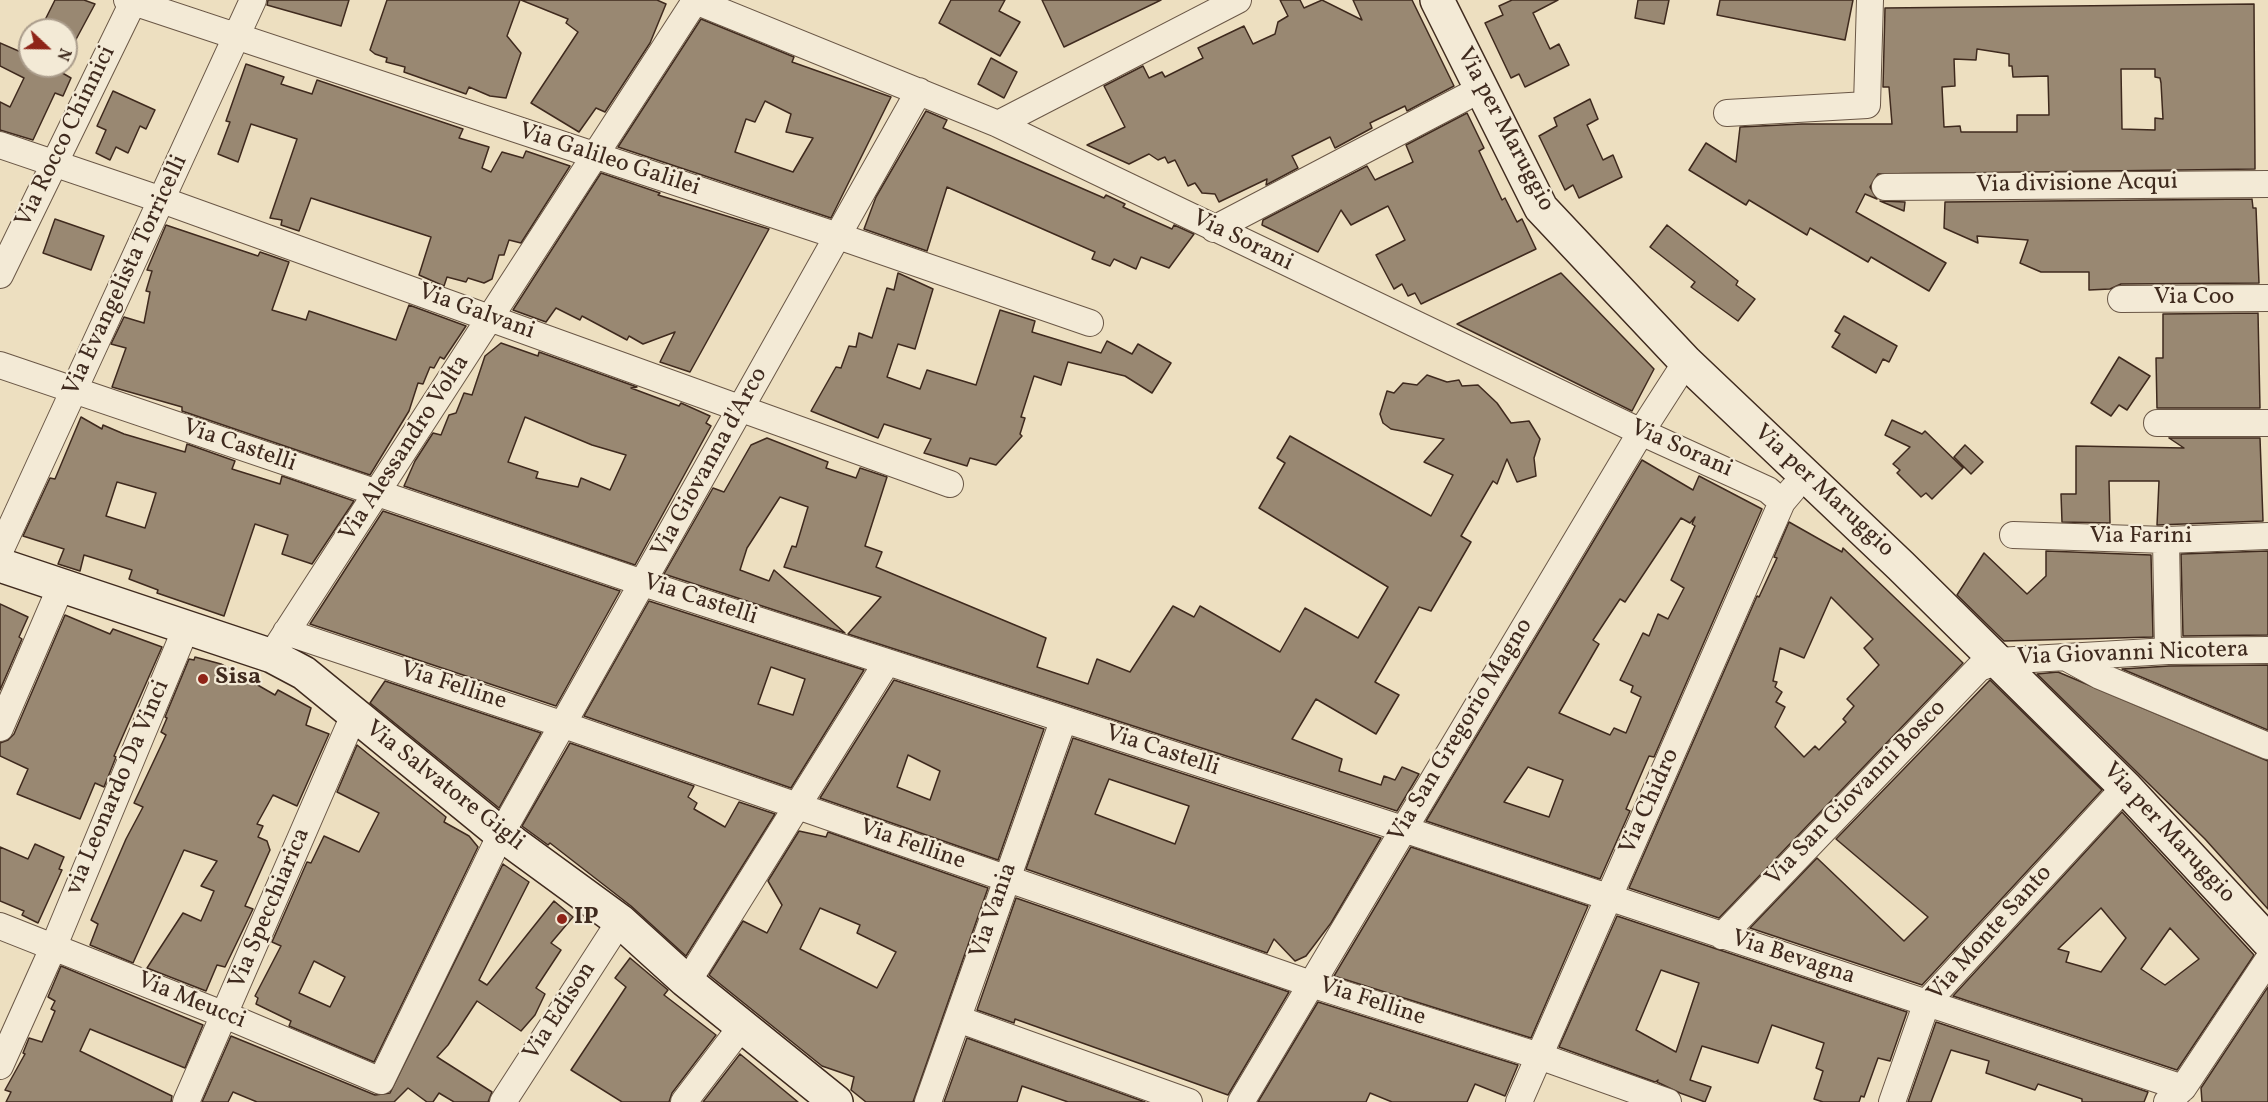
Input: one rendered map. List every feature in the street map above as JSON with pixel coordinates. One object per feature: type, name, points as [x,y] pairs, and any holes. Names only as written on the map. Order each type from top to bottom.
[{"type":"street","name":"Via Evangelista Torricelli","points":[[0,551],[238,37],[253,0]]},
{"type":"street","name":"Via Sorani","points":[[694,0],[998,124],[1641,432],[1768,490],[1782,502]]},
{"type":"street","name":"Via Alessandro Volta","points":[[279,644],[595,157],[694,0]]},
{"type":"street","points":[[998,124],[1238,0]]},
{"type":"street","name":"Via per Maruggio","points":[[1437,0],[1541,208],[1686,362],[1998,661],[2125,787],[2268,941]]},
{"type":"street","points":[[1727,113],[1867,105],[1870,0]]},
{"type":"street","name":"Via Galileo Galilei","points":[[132,1],[838,236],[1090,323]]},
{"type":"street","name":"Via Rocco Chinnici","points":[[0,275],[132,1]]},
{"type":"street","points":[[1214,229],[1481,89]]},
{"type":"street","name":"Via Giovanna d'Arco","points":[[381,1081],[501,834],[919,91]]},
{"type":"street","name":"Via Galvani","points":[[0,145],[162,200],[950,484]]},
{"type":"street","name":"Via divisione Acqui","points":[[1885,187],[2268,184]]},
{"type":"street","name":"Via Coo","points":[[2121,299],[2268,298]]},
{"type":"street","name":"Via San Gregorio Magno","points":[[1241,1102],[1402,829],[1641,432],[1686,362]]},
{"type":"street","name":"Via Castelli","points":[[0,365],[644,583],[1063,721],[1402,829]]},
{"type":"street","points":[[2157,423],[2268,423]]},
{"type":"street","name":"Via Chidro","points":[[1519,1102],[1782,502],[1804,476]]},
{"type":"street","name":"Via Farini","points":[[2013,536],[2166,540],[2268,536]]},
{"type":"street","points":[[2166,540],[2168,651]]},
{"type":"street","name":"Via Salvatore Gigli","points":[[0,565],[62,584],[186,628],[279,644],[304,673],[354,715],[501,834],[620,921],[831,1101]]},
{"type":"street","points":[[0,728],[62,584]]},
{"type":"street","name":"via Leonardo Da Vinci","points":[[53,948],[186,628]]},
{"type":"street","name":"Via Felline","points":[[279,644],[561,724],[1311,984],[1539,1056],[1668,1102]]},
{"type":"street","name":"Via Giovanni Nicotera","points":[[1998,661],[2168,651],[2268,650]]},
{"type":"street","points":[[2067,657],[2100,676],[2268,746]]},
{"type":"street","name":"Via San Giovanni Bosco","points":[[1722,936],[1979,668],[1998,661]]},
{"type":"street","points":[[688,981],[887,662]]},
{"type":"street","name":"Via Specchiarica","points":[[186,1102],[354,715]]},
{"type":"street","name":"Via Vania","points":[[928,1102],[1063,721]]},
{"type":"street","name":"Via Monte Santo","points":[[1892,1102],[1927,1002],[2125,787]]},
{"type":"street","name":"Via Bevagna","points":[[1402,829],[1927,1002],[2175,1095]]},
{"type":"street","name":"Via Edison","points":[[502,1102],[620,921]]},
{"type":"street","name":"Via Meucci","points":[[0,926],[225,1015],[381,1081]]},
{"type":"street","points":[[0,1066],[53,948]]},
{"type":"street","points":[[2175,1095],[2268,960]]},
{"type":"street","points":[[958,1018],[1189,1102]]},
{"type":"street","points":[[684,1102],[742,1026]]},
{"type":"building","points":[[55,0],[84,0],[95,4],[78,36],[78,18],[46,18]]},
{"type":"building","points":[[268,0],[349,0],[341,26],[267,5]]},
{"type":"building","points":[[387,0],[520,0],[507,36],[521,53],[506,98],[490,96],[469,87],[466,94],[404,72],[405,67],[386,62],[387,58],[370,50]]},
{"type":"building","points":[[521,0],[657,0],[666,4],[650,43],[605,112],[596,108],[579,132],[531,103],[578,32],[566,23],[568,19]]},
{"type":"building","points":[[951,0],[1005,0],[999,11],[1020,22],[1000,56],[939,23]]},
{"type":"building","points":[[1042,0],[1161,0],[1064,47]]},
{"type":"building","points":[[1280,0],[1300,0],[1304,8],[1322,0],[1362,20],[1353,0],[1412,0],[1454,86],[1407,111],[1405,106],[1370,123],[1372,128],[1335,148],[1330,137],[1292,156],[1298,168],[1266,185],[1267,179],[1219,202],[1215,194],[1202,193],[1195,183],[1188,186],[1175,160],[1168,163],[1165,157],[1158,160],[1149,154],[1129,164],[1087,145],[1125,127],[1104,86],[1143,66],[1149,78],[1162,72],[1165,77],[1203,58],[1198,48],[1244,26],[1253,44],[1275,34],[1278,22],[1288,16]]},
{"type":"building","points":[[1512,0],[1558,0],[1533,13],[1550,49],[1559,44],[1569,65],[1525,87],[1519,74],[1511,78],[1485,23],[1503,15],[1499,6]]},
{"type":"building","points":[[1638,0],[1669,0],[1664,24],[1635,18]]},
{"type":"building","points":[[1720,0],[1853,0],[1845,40],[1717,15]]},
{"type":"building","points":[[2254,4],[2255,169],[1878,174],[1870,187],[1877,199],[1865,194],[1856,212],[1946,263],[1929,291],[1871,257],[1868,262],[1810,228],[1807,235],[1749,200],[1746,205],[1689,170],[1706,143],[1736,162],[1740,127],[1892,124],[1889,87],[1883,87],[1885,8]],"holes":[[[1977,49],[2009,54],[2009,66],[2012,66],[2013,77],[2048,76],[2049,115],[2017,115],[2017,132],[1961,132],[1960,126],[1944,127],[1942,87],[1955,86],[1954,59],[1976,60]],[[2121,69],[2155,69],[2155,77],[2160,78],[2161,83],[2163,119],[2155,118],[2155,130],[2122,129]]]},
{"type":"building","points":[[701,19],[794,57],[792,62],[891,97],[831,218],[618,147]],"holes":[[[765,101],[791,114],[786,132],[813,138],[793,172],[735,152],[746,119],[755,122]]]},
{"type":"building","points":[[0,43],[18,51],[18,75],[0,66]]},
{"type":"building","points":[[991,58],[1017,72],[1004,98],[978,84]]},
{"type":"building","points":[[246,64],[284,77],[281,84],[312,94],[317,80],[463,129],[459,138],[489,147],[482,168],[491,172],[502,152],[523,158],[526,151],[570,166],[521,243],[509,240],[504,255],[499,255],[492,279],[484,283],[468,278],[466,282],[447,277],[444,286],[419,275],[431,237],[311,198],[299,231],[281,225],[282,220],[270,218],[297,139],[251,124],[238,162],[218,154],[230,122],[226,121]]},
{"type":"building","points":[[24,78],[71,78],[63,96],[55,93],[33,140],[0,130],[0,102],[10,107]]},
{"type":"building","points":[[113,91],[155,110],[146,129],[140,126],[128,153],[116,147],[110,160],[96,153],[106,130],[97,126]]},
{"type":"building","points":[[1590,99],[1598,119],[1587,125],[1603,160],[1613,155],[1622,177],[1579,198],[1573,185],[1565,190],[1539,136],[1557,126],[1554,118]]},
{"type":"building","points":[[926,111],[947,120],[943,128],[1104,198],[1106,195],[1125,204],[1123,207],[1172,229],[1174,225],[1194,234],[1169,268],[1141,257],[1136,269],[1114,259],[1110,266],[1092,259],[1095,252],[947,187],[927,251],[864,229],[876,197]]},
{"type":"building","points":[[1467,113],[1484,148],[1479,151],[1502,200],[1505,198],[1517,222],[1522,219],[1536,249],[1421,304],[1415,293],[1408,296],[1402,284],[1394,289],[1376,255],[1405,240],[1388,206],[1351,225],[1341,210],[1318,252],[1262,225],[1263,220],[1367,166],[1375,180],[1413,162],[1406,145]]},
{"type":"building","points":[[601,173],[660,193],[658,195],[769,229],[690,372],[660,362],[675,332],[643,344],[629,336],[627,340],[582,316],[580,320],[556,308],[546,322],[513,310]]},
{"type":"building","points":[[2252,199],[2253,208],[2256,208],[2259,283],[2121,284],[2110,289],[2089,290],[2089,272],[2041,272],[2020,263],[2028,240],[1977,236],[1978,243],[1944,228],[1945,202]]},
{"type":"building","points":[[1880,201],[1905,202],[1904,211]]},
{"type":"building","points":[[55,219],[104,236],[91,270],[43,253]]},
{"type":"building","points":[[166,225],[258,256],[260,252],[289,262],[272,310],[306,320],[309,311],[396,340],[409,305],[466,326],[444,359],[440,357],[434,368],[430,367],[423,384],[418,383],[409,411],[370,475],[182,411],[182,407],[112,387],[126,348],[111,344],[124,317],[144,323],[150,292],[146,291],[152,271],[147,270]]},
{"type":"building","points":[[1667,225],[1738,281],[1736,285],[1755,299],[1738,321],[1691,287],[1695,282],[1650,247]]},
{"type":"building","points":[[898,273],[933,289],[915,349],[898,344],[887,377],[920,389],[927,370],[976,385],[1000,310],[1035,321],[1032,332],[1101,353],[1107,341],[1132,354],[1138,344],[1171,363],[1152,393],[1125,376],[1068,362],[1061,385],[1034,376],[1021,417],[1025,418],[1020,434],[1022,436],[996,465],[970,458],[967,466],[924,453],[931,439],[884,424],[878,438],[811,411],[836,367],[841,368],[849,346],[856,347],[859,333],[872,338],[887,288],[894,290]]},
{"type":"building","points":[[1561,273],[1654,369],[1632,411],[1457,324]]},
{"type":"building","points":[[2258,313],[2260,408],[2157,408],[2156,358],[2163,358],[2163,314]]},
{"type":"building","points":[[1844,316],[1897,346],[1889,362],[1883,359],[1876,373],[1832,347],[1840,334],[1835,331]]},
{"type":"building","points":[[501,343],[538,356],[539,352],[637,387],[631,388],[679,406],[681,403],[710,416],[706,423],[711,426],[635,565],[404,486],[415,461],[433,433],[441,435],[449,415],[456,413],[464,393],[472,395],[485,356]],"holes":[[[525,417],[592,445],[626,455],[610,490],[581,478],[578,487],[536,478],[538,472],[508,462]]]},
{"type":"building","points":[[2119,357],[2150,376],[2127,410],[2119,405],[2111,416],[2091,403]]},
{"type":"building","points":[[1427,375],[1447,382],[1459,380],[1462,386],[1478,385],[1497,403],[1511,423],[1529,421],[1540,439],[1534,458],[1536,476],[1517,482],[1507,459],[1497,484],[1493,481],[1461,536],[1471,542],[1431,611],[1419,607],[1375,682],[1399,695],[1376,734],[1316,699],[1292,739],[1342,759],[1339,771],[1381,785],[1384,776],[1395,780],[1402,767],[1419,774],[1397,811],[848,634],[881,597],[784,567],[792,546],[796,547],[808,507],[780,497],[747,548],[740,570],[769,581],[774,570],[845,633],[664,574],[713,488],[724,492],[751,445],[767,438],[828,462],[826,468],[856,478],[860,468],[887,477],[865,546],[882,552],[876,567],[1046,638],[1037,667],[1088,684],[1097,659],[1130,672],[1173,606],[1194,617],[1200,606],[1280,652],[1305,608],[1358,638],[1388,587],[1259,508],[1285,463],[1277,458],[1290,436],[1431,516],[1453,475],[1424,462],[1444,439],[1391,429],[1383,423],[1380,414],[1387,391],[1394,393],[1403,383],[1417,385]]},
{"type":"building","points":[[81,417],[102,429],[103,425],[124,434],[185,452],[187,444],[235,461],[232,469],[280,484],[282,476],[354,501],[312,564],[282,554],[288,535],[255,524],[224,616],[157,593],[158,590],[129,579],[132,570],[84,555],[80,571],[58,564],[64,549],[23,536],[50,478],[55,479]],"holes":[[[117,482],[156,493],[145,528],[106,516]]]},
{"type":"building","points":[[1892,420],[1922,434],[1925,431],[1963,468],[1932,499],[1926,493],[1921,497],[1897,473],[1900,470],[1893,464],[1910,447],[1885,435]]},
{"type":"building","points":[[2169,438],[2260,438],[2263,521],[2157,525],[2159,481],[2109,481],[2110,523],[2062,522],[2061,494],[2076,494],[2076,446],[2184,448]]},
{"type":"building","points":[[1965,445],[1983,462],[1971,474],[1954,457]]},
{"type":"building","points":[[1642,460],[1693,490],[1699,476],[1762,509],[1654,757],[1649,756],[1626,809],[1630,811],[1600,879],[1426,821]],"holes":[[[1695,517],[1692,524],[1695,526],[1671,580],[1684,588],[1668,619],[1658,614],[1649,636],[1643,633],[1620,680],[1633,686],[1631,692],[1641,697],[1626,733],[1614,728],[1610,735],[1559,713],[1599,644],[1593,640],[1620,599],[1625,602],[1681,518],[1690,523]],[[1528,767],[1563,780],[1549,817],[1504,802]]]},
{"type":"building","points":[[383,511],[620,591],[556,706],[310,624]]},
{"type":"building","points":[[1789,522],[1842,552],[1843,548],[1963,663],[1719,918],[1629,888],[1757,596],[1759,597],[1777,558],[1774,557]],"holes":[[[1831,597],[1873,639],[1864,648],[1879,665],[1847,699],[1854,706],[1843,719],[1846,722],[1819,750],[1815,746],[1804,757],[1775,727],[1785,707],[1776,702],[1782,692],[1775,687],[1777,682],[1773,681],[1780,648],[1804,658]]]},
{"type":"building","points":[[2046,551],[2151,555],[2153,637],[2004,641],[1957,595],[1984,553],[2027,594],[2046,576]]},
{"type":"building","points":[[2268,551],[2268,635],[2183,636],[2181,554]]},
{"type":"building","points":[[649,601],[864,670],[791,788],[584,716]],"holes":[[[771,667],[805,679],[793,715],[758,704]]]},
{"type":"building","points":[[0,604],[28,617],[19,637],[22,639],[0,690]]},
{"type":"building","points":[[65,615],[110,634],[113,629],[162,647],[114,756],[116,757],[104,787],[95,783],[80,819],[17,794],[28,769],[0,756],[0,743],[8,740],[14,734]]},
{"type":"building","points":[[195,657],[221,664],[275,695],[278,690],[311,708],[306,725],[329,734],[297,806],[273,795],[257,824],[263,826],[258,837],[267,841],[270,850],[245,906],[253,909],[225,967],[217,965],[206,991],[147,968],[183,913],[201,921],[214,891],[201,886],[217,861],[184,850],[133,963],[90,945],[98,924],[91,920],[126,839],[143,807],[134,803],[166,735],[161,732],[167,718],[165,717],[189,659],[194,660]]},
{"type":"building","points":[[2268,665],[2268,730],[2122,669],[2169,666]]},
{"type":"building","points":[[2058,672],[2268,761],[2268,909],[2205,839],[2037,674]]},
{"type":"building","points":[[894,680],[1044,729],[998,860],[820,798]],"holes":[[[908,755],[940,771],[930,800],[897,787]]]},
{"type":"building","points":[[1990,680],[2102,790],[1922,985],[1750,928],[1817,858],[1904,941],[1928,917],[1836,839]]},
{"type":"building","points":[[385,681],[541,733],[499,808],[370,703]]},
{"type":"building","points":[[1073,738],[1381,838],[1331,923],[1306,956],[1295,961],[1274,939],[1267,953],[1026,869]],"holes":[[[1109,779],[1189,806],[1175,844],[1095,814]]]},
{"type":"building","points":[[570,743],[694,786],[688,797],[697,803],[694,809],[725,827],[739,802],[775,814],[686,956],[631,906],[550,843],[548,845],[522,826]]},
{"type":"building","points":[[357,745],[446,817],[444,822],[469,836],[478,847],[374,1062],[289,1026],[291,1021],[256,1004],[258,998],[255,996],[281,946],[272,942],[307,862],[311,863],[324,836],[359,852],[379,813],[337,792]],"holes":[[[314,961],[345,977],[330,1007],[299,993]]]},
{"type":"building","points":[[2122,812],[2254,955],[2177,1070],[1953,996]],"holes":[[[2101,908],[2126,938],[2101,972],[2066,962],[2069,952],[2058,949]],[[2170,928],[2199,959],[2165,985],[2141,969]]]},
{"type":"building","points":[[799,831],[826,837],[828,832],[988,888],[913,1102],[866,1102],[851,1090],[854,1077],[822,1066],[709,975],[743,921],[767,933],[782,905],[768,881]],"holes":[[[820,908],[860,925],[857,933],[896,952],[877,988],[800,949]]]},
{"type":"building","points":[[35,844],[64,857],[59,869],[62,870],[38,923],[22,915],[24,911],[0,901],[0,847],[28,859]]},
{"type":"building","points":[[1411,847],[1588,906],[1531,1038],[1334,976]]},
{"type":"building","points":[[503,864],[529,882],[479,980],[487,985],[554,901],[573,917],[551,943],[561,950],[536,988],[545,994],[535,1015],[521,1031],[477,1001],[448,1045],[437,1057],[492,1092],[488,1102],[454,1102],[439,1093],[433,1102],[427,1102],[408,1088],[394,1102],[257,1102],[233,1092],[228,1102],[202,1102],[231,1036],[375,1095],[390,1093]]},
{"type":"building","points":[[1016,898],[1289,992],[1228,1095],[1015,1019],[1014,1023],[977,1010]]},
{"type":"building","points":[[1617,916],[1907,1012],[1890,1061],[1878,1058],[1864,1097],[1861,1096],[1859,1102],[1823,1102],[1814,1099],[1823,1071],[1816,1068],[1824,1043],[1772,1025],[1758,1063],[1702,1046],[1690,1080],[1711,1087],[1705,1102],[1680,1093],[1657,1082],[1658,1080],[1655,1082],[1559,1047]],"holes":[[[1661,970],[1699,983],[1676,1052],[1636,1030]]]},
{"type":"building","points":[[630,958],[668,990],[664,995],[716,1035],[672,1093],[669,1102],[622,1102],[571,1070],[626,987],[615,978]]},
{"type":"building","points":[[61,966],[203,1025],[185,1068],[90,1029],[80,1051],[172,1096],[171,1102],[6,1102],[11,1092],[5,1090],[25,1054],[23,1053],[29,1038],[42,1042],[55,1011],[51,1009],[55,1001],[48,997]]},
{"type":"building","points":[[2268,987],[2268,1102],[2202,1102],[2201,1088]]},
{"type":"building","points":[[1318,1002],[1518,1065],[1505,1096],[1475,1084],[1467,1102],[1392,1102],[1370,1093],[1366,1102],[1258,1102]]},
{"type":"building","points":[[1936,1022],[2148,1092],[2144,1102],[2082,1102],[2082,1099],[2038,1084],[2035,1090],[1986,1073],[1989,1061],[1951,1050],[1931,1102],[1908,1102]]},
{"type":"building","points":[[967,1038],[1145,1102],[1068,1102],[1022,1086],[1017,1102],[944,1102]]},
{"type":"building","points":[[740,1054],[798,1102],[703,1102]]},
{"type":"place","name":"Sisa","points":[[203,679]]},
{"type":"place","name":"IP","points":[[562,919]]}]
